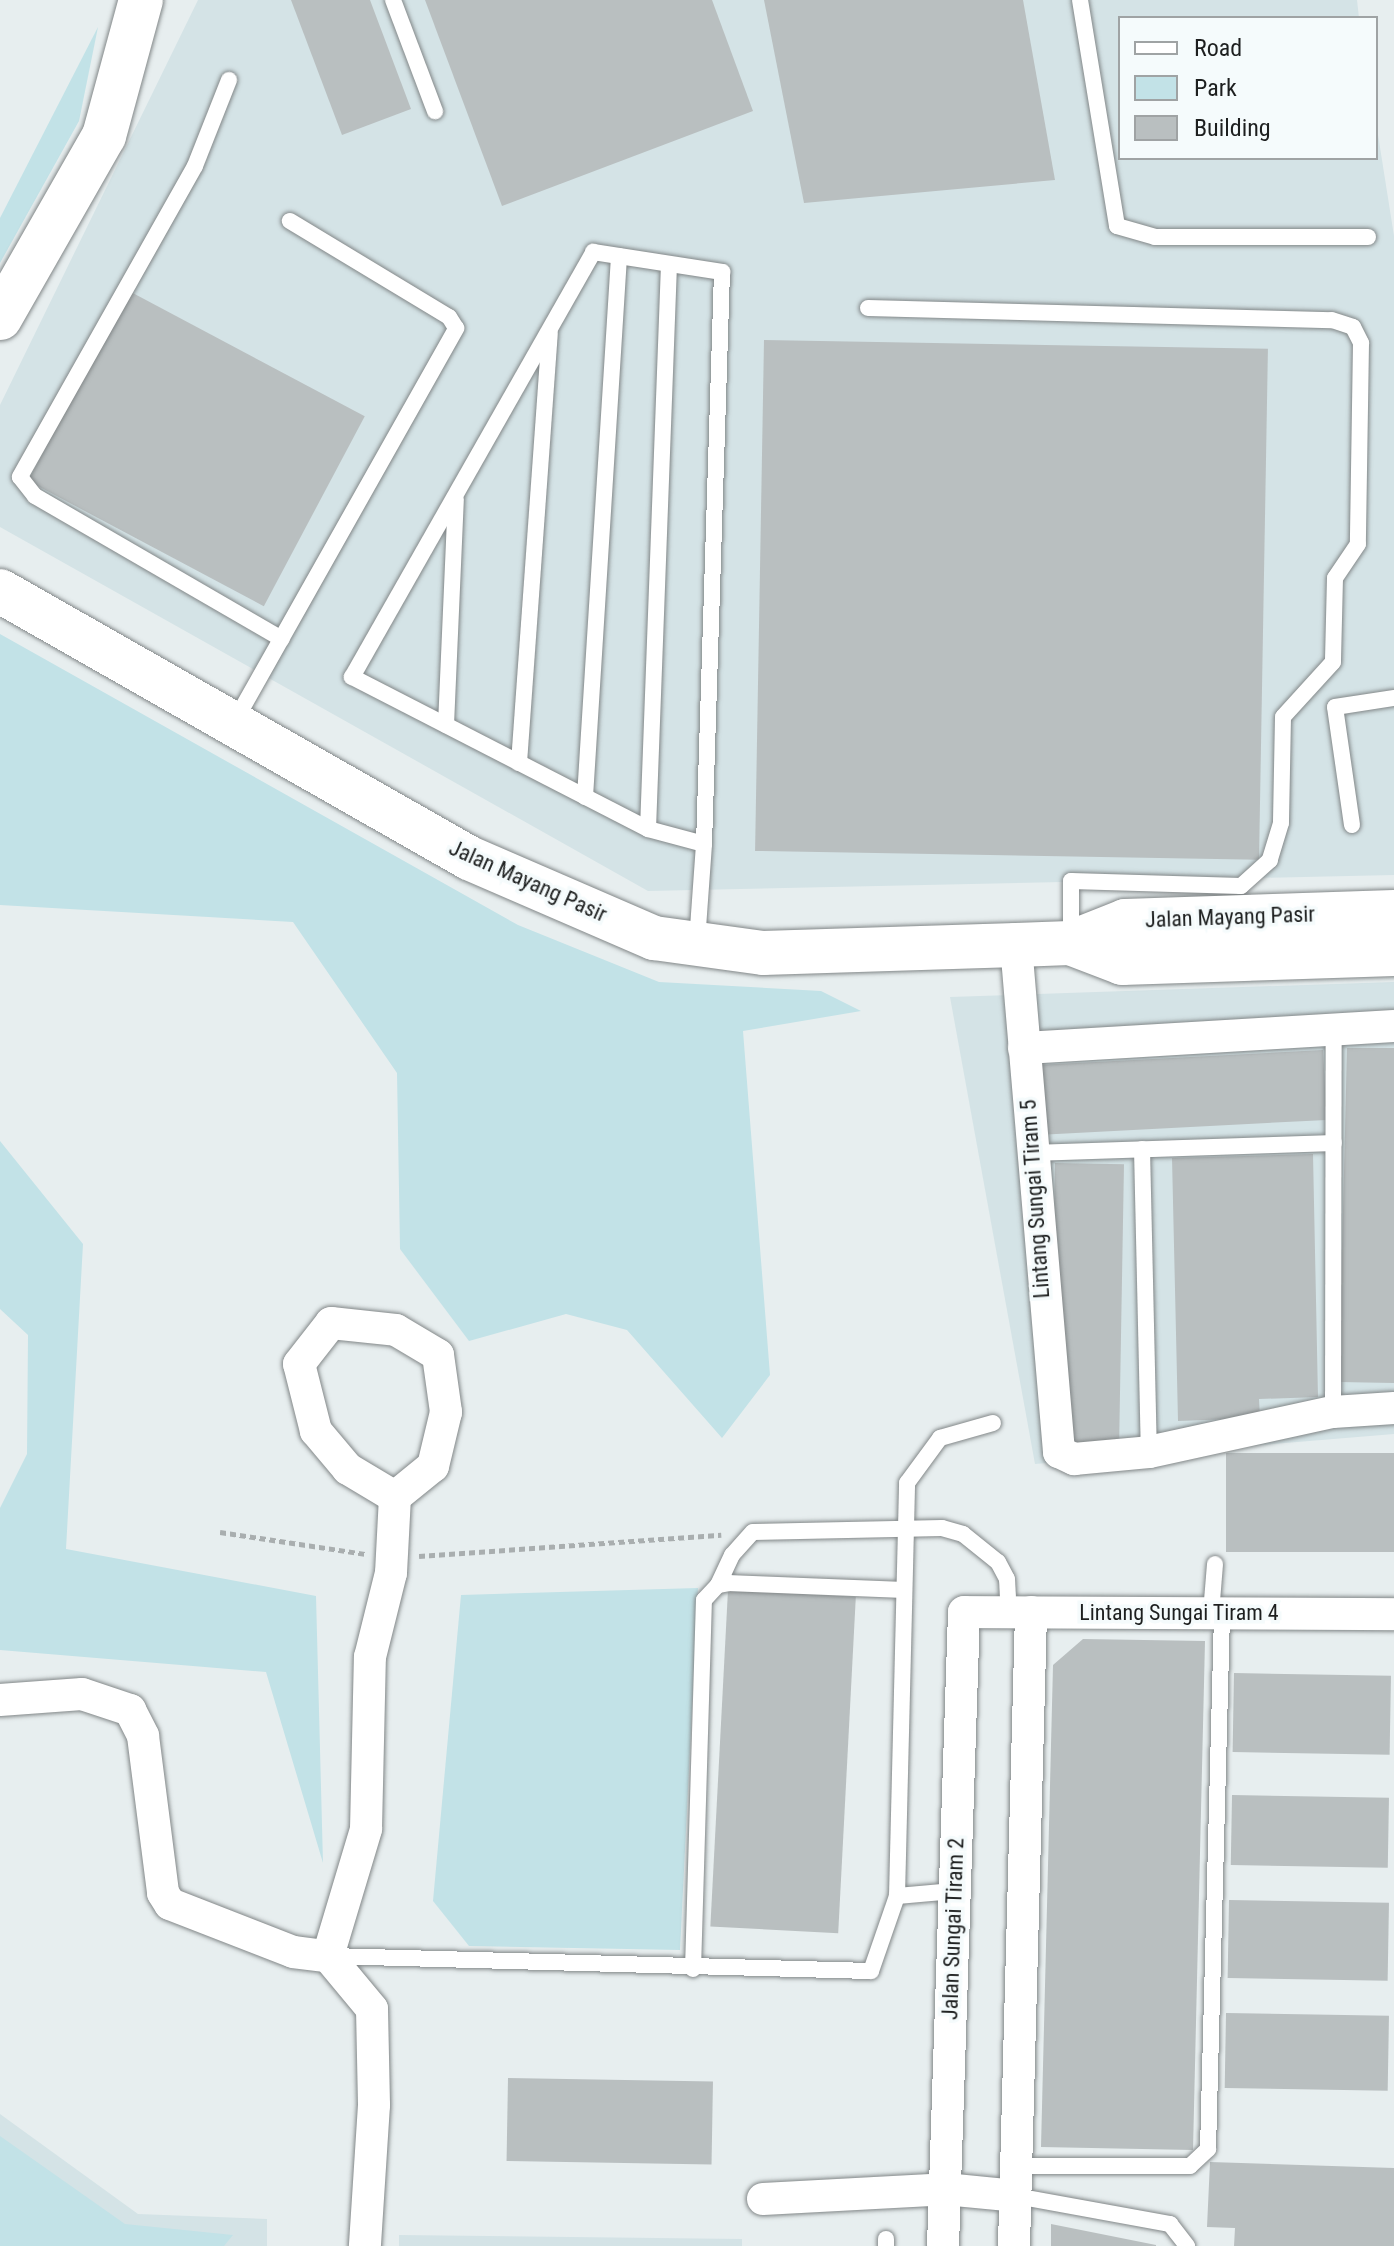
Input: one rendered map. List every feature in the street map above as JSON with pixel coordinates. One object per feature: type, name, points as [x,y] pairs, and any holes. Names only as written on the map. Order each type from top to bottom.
[{"type":"street","points":[[0,318],[104,136],[141,0]]},
{"type":"street","name":"Jalan Mayang Pasir","points":[[0,591],[235,721],[469,858],[654,938],[763,953],[1016,945],[1070,943],[1125,921],[1394,912]]},
{"type":"street","name":"Jalan Mayang Pasir","points":[[1070,943],[1122,963],[1394,954]]},
{"type":"street","name":"Lintang Sungai Tiram 5","points":[[1016,945],[1059,1452],[1074,1459],[1149,1452]]},
{"type":"street","points":[[1024,1048],[1394,1026]]},
{"type":"street","points":[[328,1956],[366,1829],[370,1657],[392,1558],[395,1497],[433,1466],[446,1412],[438,1355],[396,1330],[331,1323],[299,1364],[316,1431],[348,1469],[395,1497]]},
{"type":"street","points":[[1149,1452],[1333,1412],[1394,1408]]},
{"type":"street","name":"Lintang Sungai Tiram 4","points":[[964,1612],[1394,1614]]},
{"type":"street","name":"Jalan Sungai Tiram 2","points":[[943,2246],[964,1612]]},
{"type":"street","points":[[1014,2246],[1020,1612]]},
{"type":"street","points":[[0,1700],[82,1694],[130,1710],[143,1736],[163,1893],[170,1904],[293,1952],[328,1956],[372,2009],[374,2105],[365,2246]]},
{"type":"street","points":[[763,2199],[945,2189],[1016,2181]]},
{"type":"lane","points":[[393,0],[435,111]]},
{"type":"lane","points":[[1080,0],[1117,226],[1155,237],[1368,237]]},
{"type":"lane","points":[[229,80],[188,179],[20,477],[35,496],[282,639]]},
{"type":"lane","points":[[235,721],[456,328],[449,317],[290,221]]},
{"type":"lane","points":[[697,944],[704,844],[722,272],[593,252],[352,677],[648,829],[704,844]]},
{"type":"lane","points":[[585,797],[619,256]]},
{"type":"lane","points":[[648,829],[669,264]]},
{"type":"lane","points":[[868,308],[1332,320],[1353,327],[1361,343],[1358,544],[1335,578],[1333,662],[1283,717],[1281,823],[1270,860],[1241,886],[1071,881],[1070,943]]},
{"type":"lane","points":[[519,763],[551,327]]},
{"type":"lane","points":[[446,725],[456,493]]},
{"type":"lane","points":[[1352,825],[1335,707],[1394,698]]},
{"type":"lane","points":[[1333,1412],[1334,1030]]},
{"type":"lane","points":[[1032,1153],[1334,1143]]},
{"type":"lane","points":[[1142,1149],[1149,1452]]},
{"type":"lane","points":[[328,1956],[693,1969],[871,1971],[897,1896],[907,1483],[923,1454],[940,1438],[993,1423]]},
{"type":"lane","points":[[693,1969],[704,1600],[718,1585],[732,1555],[753,1532],[942,1528],[977,1544],[1007,1579],[1020,1612]]},
{"type":"lane","points":[[1016,2181],[1190,2166],[1208,2149],[1217,1613],[1215,1564]]},
{"type":"lane","points":[[718,1585],[903,1590]]},
{"type":"lane","points":[[897,1896],[954,1891]]},
{"type":"lane","points":[[1016,2181],[1170,2224],[1187,2246]]},
{"type":"path","points":[[220,1532],[392,1558],[753,1532]]},
{"type":"shaded area","points":[[198,0],[1357,0],[1359,16],[1118,16],[1118,160],[1378,160],[1378,135],[1394,236],[1394,875],[648,891],[0,527],[0,405]]},
{"type":"shaded area","points":[[1394,982],[1394,1434],[1035,1464],[950,997]]},
{"type":"shaded area","points":[[0,2114],[138,2214],[267,2219],[267,2246],[0,2246]]},
{"type":"shaded area","points":[[399,2235],[742,2239],[742,2246],[399,2246]]},
{"type":"green space","points":[[98,27],[79,121],[0,263],[0,218]]},
{"type":"green space","points":[[0,634],[518,925],[659,982],[821,991],[861,1011],[743,1031],[770,1375],[722,1438],[627,1330],[566,1314],[469,1341],[400,1249],[397,1073],[293,922],[0,905]]},
{"type":"green space","points":[[0,1141],[83,1244],[66,1549],[316,1596],[323,1863],[266,1672],[0,1650],[0,1508],[27,1454],[28,1335],[0,1309]]},
{"type":"green space","points":[[698,1588],[680,1950],[469,1946],[433,1901],[461,1595]]},
{"type":"green space","points":[[0,2136],[125,2224],[233,2235],[224,2246],[0,2246]]},
{"type":"building","points":[[291,0],[370,0],[411,109],[342,135]]},
{"type":"building","points":[[425,0],[712,0],[753,111],[502,206]]},
{"type":"building","points":[[764,0],[1023,0],[1055,180],[804,203]]},
{"type":"building","points":[[129,291],[365,416],[264,606],[28,481]]},
{"type":"building","points":[[764,340],[1268,349],[1259,860],[755,851]]},
{"type":"building","points":[[1347,1048],[1394,1048],[1394,1383],[1339,1382]]},
{"type":"building","points":[[1323,1050],[1327,1120],[1042,1135],[1038,1065]]},
{"type":"building","points":[[1313,1154],[1318,1397],[1259,1399],[1260,1418],[1178,1421],[1172,1158]]},
{"type":"building","points":[[1055,1163],[1124,1164],[1119,1443],[1050,1442]]},
{"type":"building","points":[[1226,1453],[1394,1453],[1394,1552],[1226,1552]]},
{"type":"building","points":[[728,1590],[856,1597],[838,1933],[710,1927]]},
{"type":"building","points":[[1083,1639],[1205,1641],[1193,2150],[1041,2147],[1053,1665]]},
{"type":"building","points":[[1234,1673],[1391,1676],[1390,1755],[1233,1752]]},
{"type":"building","points":[[1232,1795],[1389,1798],[1388,1868],[1231,1865]]},
{"type":"building","points":[[1229,1900],[1389,1903],[1388,1981],[1228,1978]]},
{"type":"building","points":[[1226,2013],[1389,2016],[1388,2091],[1225,2088]]},
{"type":"building","points":[[508,2078],[713,2082],[712,2165],[507,2161]]},
{"type":"building","points":[[1210,2162],[1394,2168],[1394,2246],[1234,2246],[1235,2228],[1207,2227]]},
{"type":"building","points":[[1051,2224],[1156,2245],[1156,2246],[1051,2246]]}]
